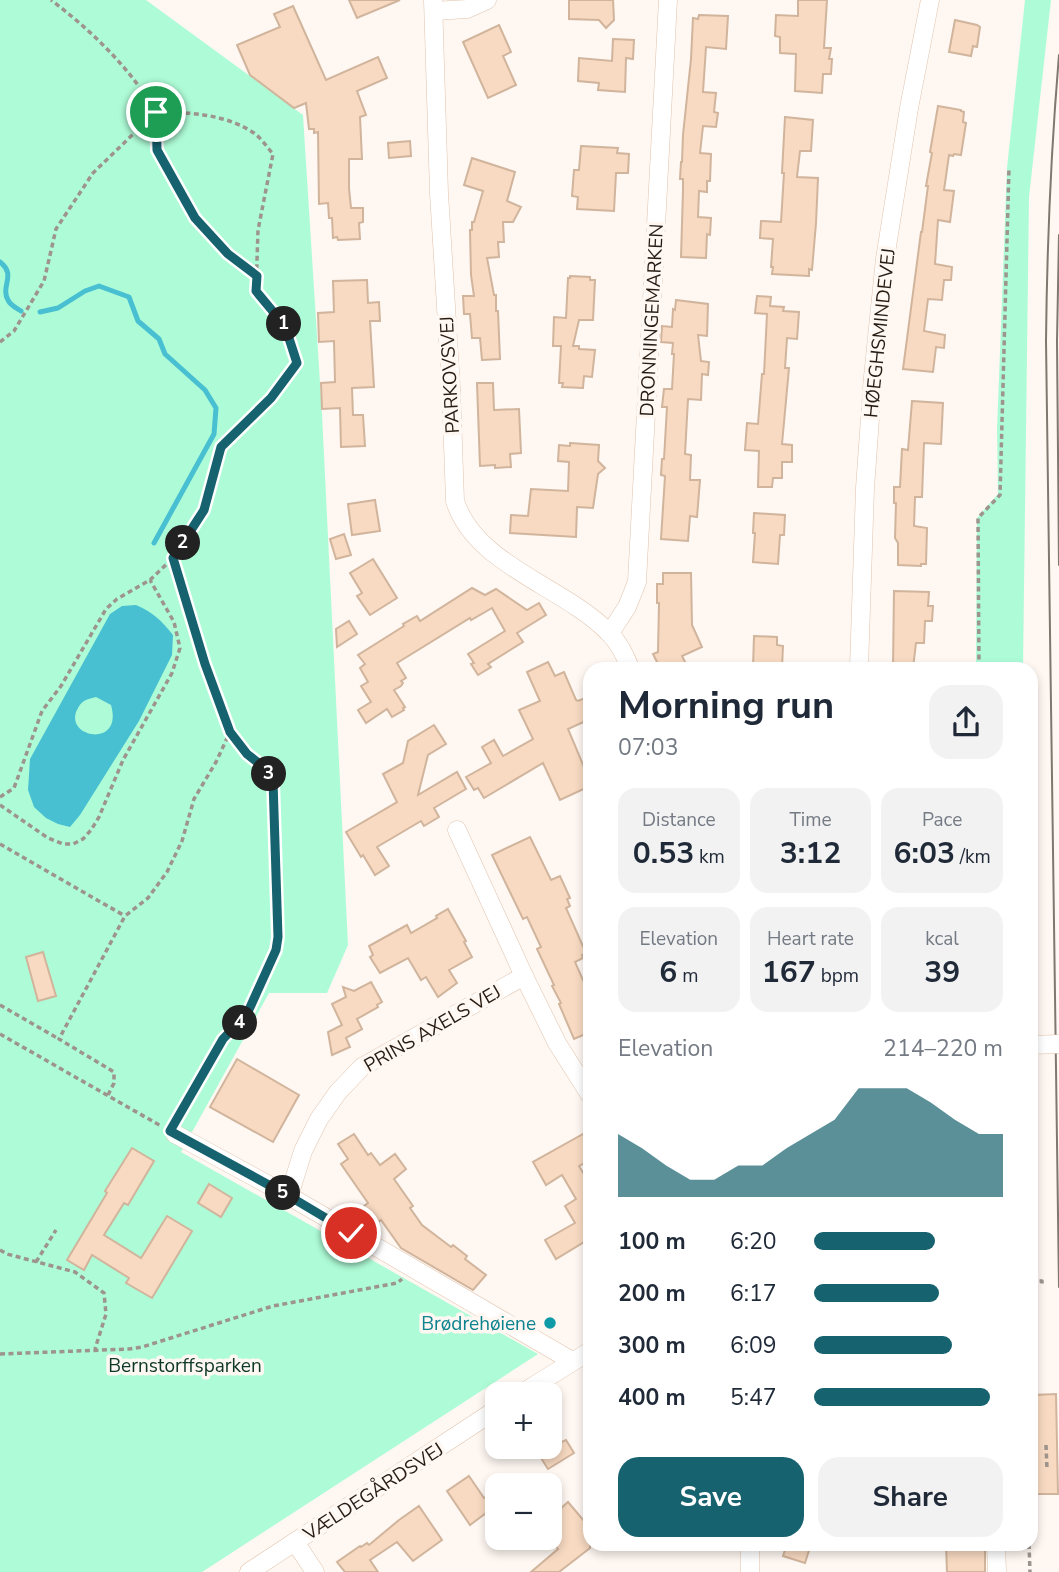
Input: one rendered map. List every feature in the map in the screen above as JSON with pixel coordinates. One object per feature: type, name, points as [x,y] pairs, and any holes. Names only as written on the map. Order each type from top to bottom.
[{"type":"street","points":[[433,6],[467,9],[487,0]]},
{"type":"street","name":"DRONNINGEMARKEN","points":[[610,633],[627,607],[637,582],[668,0]]},
{"type":"street","name":"HØEGHSMINDEVEJ","points":[[859,662],[865,488],[885,259],[909,108],[930,0]]},
{"type":"street","name":"PARKOVSVEJ","points":[[433,6],[454,501],[459,516],[472,533],[496,555],[586,612],[610,633],[628,662]]},
{"type":"street","name":"PRINS AXELS VEJ","points":[[457,830],[557,1043],[583,1084]]},
{"type":"street","name":"PRINS AXELS VEJ","points":[[289,1196],[303,1151],[319,1119],[338,1091],[362,1068],[524,976]]},
{"type":"street","points":[[1038,1045],[1059,1045]]},
{"type":"street","points":[[172,1133],[289,1196],[572,1361]]},
{"type":"street","points":[[539,1382],[583,1355]]},
{"type":"street","name":"VÆLDEGÅRDSVEJ","points":[[249,1572],[485,1417]]},
{"type":"street","points":[[295,1542],[315,1572]]},
{"type":"street","points":[[750,1551],[750,1572]]},
{"type":"street","points":[[996,1551],[997,1572]]},
{"type":"path","points":[[51,0],[117,58],[142,89],[156,112],[157,150],[195,218],[228,254],[257,276]]},
{"type":"path","points":[[0,342],[14,331],[44,281],[56,229],[93,173],[156,112],[181,112],[223,118],[255,133],[273,154],[258,230],[256,291],[285,326],[297,363],[271,398],[221,447],[204,510],[173,558],[150,580],[117,598],[106,609],[61,686],[42,710],[14,788],[0,797]]},
{"type":"path","points":[[979,662],[978,518],[1000,495],[1009,168]]},
{"type":"path","points":[[0,1034],[172,1133],[223,1039],[247,1014],[276,950],[278,937],[273,781],[266,769],[247,754],[230,732],[205,664],[173,558]]},
{"type":"path","points":[[0,805],[48,838],[63,844],[73,844],[83,839],[91,830],[122,760],[172,673],[180,648],[174,622],[150,580]]},
{"type":"path","points":[[59,1039],[125,916],[148,898],[167,872],[182,841],[194,799],[230,732]]},
{"type":"path","points":[[0,844],[125,916]]},
{"type":"path","points":[[0,1005],[114,1072],[114,1083],[108,1095]]},
{"type":"path","points":[[36,1262],[55,1230]]},
{"type":"path","points":[[0,1250],[75,1272],[104,1293],[106,1314],[94,1349]]},
{"type":"path","points":[[0,1354],[142,1347],[273,1306],[397,1283],[414,1270]]},
{"type":"path","points":[[1038,1281],[1042,1281],[1042,1284]]},
{"type":"path","points":[[1046,1445],[1046,1469]]},
{"type":"path","points":[[1029,1551],[1030,1572]]},
{"type":"green space","name":"Bernstorffsparken","points":[[0,0],[146,0],[303,115],[322,414],[348,945],[327,993],[269,993],[181,1152],[538,1354],[495,1382],[485,1382],[485,1388],[202,1572],[0,1572]]},
{"type":"green space","points":[[1025,0],[1051,0],[1029,197],[1023,662],[976,662],[977,518],[998,494],[997,430],[1007,168]]},
{"type":"water","points":[[136,605],[161,621],[173,635],[172,655],[139,721],[80,815],[70,827],[58,824],[34,807],[28,790],[30,759],[110,614],[122,606]],"holes":[[[96,697],[111,705],[113,719],[109,729],[93,734],[84,732],[78,726],[75,718],[83,702]]]},
{"type":"building","points":[[349,0],[400,0],[357,18]]},
{"type":"building","points":[[569,0],[613,0],[614,20],[606,28],[599,20],[569,19]]},
{"type":"building","points":[[798,0],[827,0],[824,48],[831,48],[829,59],[832,59],[831,74],[823,74],[822,93],[795,91],[796,54],[780,53],[780,37],[775,36],[776,15],[798,16]]},
{"type":"building","points":[[293,6],[326,80],[378,57],[387,78],[357,91],[366,115],[360,117],[362,159],[349,159],[349,188],[351,208],[363,208],[363,222],[359,223],[360,239],[333,238],[328,203],[319,204],[318,132],[314,133],[314,129],[309,129],[306,103],[294,108],[250,75],[237,45],[280,27],[274,14]]},
{"type":"building","points":[[699,15],[728,16],[726,49],[706,47],[703,92],[716,93],[714,112],[718,113],[716,127],[703,126],[700,153],[711,154],[707,192],[699,191],[698,217],[711,218],[706,258],[681,257],[683,179],[680,179],[683,135],[693,18],[698,19]]},
{"type":"building","points":[[955,20],[980,27],[977,47],[973,46],[971,56],[949,52]]},
{"type":"building","points":[[499,25],[511,52],[503,56],[516,85],[488,98],[463,42]]},
{"type":"building","points":[[613,39],[634,40],[633,59],[626,58],[625,92],[598,90],[599,83],[578,81],[579,58],[612,61]]},
{"type":"building","points":[[938,106],[961,110],[964,112],[963,122],[966,123],[961,155],[949,155],[944,190],[954,191],[950,222],[938,220],[935,264],[952,267],[951,280],[944,280],[942,300],[928,299],[924,331],[945,335],[944,348],[936,347],[933,372],[903,369]]},
{"type":"building","points":[[785,117],[813,120],[811,151],[800,151],[797,177],[818,178],[812,270],[809,269],[809,276],[772,274],[773,239],[760,238],[761,221],[781,222]]},
{"type":"building","points":[[410,141],[411,156],[389,158],[388,143]]},
{"type":"building","points":[[581,146],[618,148],[617,153],[629,154],[628,173],[616,173],[614,211],[577,209],[578,197],[572,196],[574,170],[579,170]]},
{"type":"building","points":[[472,158],[515,172],[507,201],[521,207],[513,222],[503,222],[504,242],[498,242],[499,257],[487,258],[496,295],[500,359],[482,360],[480,338],[472,338],[470,314],[464,314],[463,296],[474,296],[470,230],[483,191],[464,185]]},
{"type":"building","points":[[570,276],[590,277],[590,280],[595,280],[593,320],[579,320],[573,346],[595,350],[592,377],[584,376],[583,388],[562,387],[563,383],[559,383],[561,346],[553,346],[554,317],[566,318]]},
{"type":"building","points":[[367,280],[368,303],[379,302],[380,321],[370,321],[374,387],[352,388],[353,415],[363,415],[365,446],[341,447],[340,408],[322,409],[321,383],[335,382],[334,341],[319,342],[318,313],[334,312],[333,281]]},
{"type":"building","points":[[757,296],[771,297],[770,306],[784,307],[783,311],[799,312],[797,339],[787,338],[785,368],[789,368],[782,444],[792,445],[792,462],[782,462],[782,478],[773,478],[772,487],[758,487],[759,451],[745,450],[747,423],[758,424],[764,374],[767,314],[755,313]]},
{"type":"building","points":[[676,300],[708,304],[707,336],[698,335],[701,361],[709,362],[708,375],[702,374],[701,400],[688,399],[685,454],[691,455],[690,480],[700,480],[697,517],[690,516],[688,541],[661,539],[665,476],[661,475],[667,407],[662,407],[664,389],[672,389],[674,354],[673,343],[661,342],[662,326],[672,327]]},
{"type":"building","points":[[477,383],[493,383],[494,410],[519,409],[521,453],[510,454],[511,467],[480,466]]},
{"type":"building","points":[[912,401],[943,403],[941,444],[924,443],[922,497],[915,497],[914,526],[927,528],[926,564],[921,566],[898,565],[898,543],[895,538],[894,487],[900,487],[902,449],[908,450]]},
{"type":"building","points":[[570,443],[599,445],[598,461],[605,468],[598,474],[593,508],[577,507],[576,537],[510,533],[511,515],[528,516],[531,489],[568,491],[569,462],[558,461],[559,445],[570,446]]},
{"type":"building","points":[[375,500],[380,531],[352,535],[348,504]]},
{"type":"building","points":[[754,513],[785,515],[784,535],[780,535],[778,564],[753,562]]},
{"type":"building","points":[[344,534],[351,555],[336,559],[330,539]]},
{"type":"building","points":[[373,559],[397,598],[370,615],[357,596],[362,593],[350,573]]},
{"type":"building","points":[[663,573],[691,573],[692,625],[702,647],[682,656],[685,662],[657,662],[653,654],[658,652],[657,584],[663,584]]},
{"type":"building","points":[[472,588],[485,595],[496,589],[527,610],[539,603],[546,615],[517,633],[523,642],[488,664],[491,667],[478,675],[468,654],[505,631],[492,608],[471,620],[470,618],[397,663],[406,678],[401,681],[401,686],[394,690],[405,707],[404,710],[392,717],[387,709],[366,723],[358,710],[371,702],[361,686],[368,682],[360,668],[365,664],[358,655],[404,626],[403,624],[417,616],[420,621]]},
{"type":"building","points":[[894,591],[929,592],[928,606],[933,606],[932,621],[925,621],[924,643],[916,643],[914,662],[893,662]]},
{"type":"building","points":[[349,621],[357,634],[337,647],[336,629]]},
{"type":"building","points":[[754,636],[777,637],[777,645],[783,646],[782,662],[753,662]]},
{"type":"building","points":[[548,662],[555,676],[564,672],[576,700],[583,699],[583,722],[568,729],[583,765],[583,789],[560,800],[543,763],[484,798],[478,788],[474,790],[466,777],[491,763],[482,747],[494,740],[503,756],[533,739],[519,710],[540,701],[527,672]]},
{"type":"building","points":[[434,725],[446,744],[428,755],[418,795],[457,772],[466,789],[434,808],[439,817],[424,826],[421,821],[377,847],[389,866],[375,875],[346,832],[397,802],[383,774],[403,763],[408,741]]},
{"type":"building","points":[[530,837],[551,880],[560,876],[570,898],[567,899],[570,906],[566,908],[583,946],[583,958],[575,962],[583,980],[583,1035],[574,1039],[537,949],[541,947],[527,917],[523,919],[492,855]]},
{"type":"building","points":[[448,909],[472,957],[449,970],[457,983],[438,997],[426,977],[421,980],[408,958],[380,973],[370,957],[373,955],[369,946],[407,925],[411,933]]},
{"type":"building","points":[[43,952],[56,996],[38,1001],[26,957]]},
{"type":"building","points":[[371,982],[382,1002],[357,1019],[362,1029],[346,1038],[350,1047],[332,1055],[328,1032],[342,1025],[332,1004],[346,997],[343,987],[354,991]]},
{"type":"building","points":[[237,1059],[299,1095],[273,1142],[210,1107]]},
{"type":"building","points":[[354,1134],[368,1155],[371,1153],[380,1165],[395,1154],[406,1169],[394,1179],[413,1206],[410,1208],[422,1225],[451,1247],[453,1245],[467,1256],[465,1259],[486,1275],[473,1290],[401,1248],[381,1220],[373,1226],[360,1209],[368,1203],[341,1164],[348,1159],[338,1144]]},
{"type":"building","points":[[583,1134],[583,1164],[579,1166],[583,1173],[583,1243],[556,1259],[545,1240],[575,1223],[565,1206],[576,1199],[562,1175],[546,1185],[533,1162]]},
{"type":"building","points":[[132,1148],[154,1161],[128,1205],[124,1203],[104,1235],[141,1258],[167,1216],[192,1231],[152,1298],[126,1283],[129,1278],[92,1255],[84,1270],[67,1260]]},
{"type":"building","points":[[209,1184],[232,1198],[221,1217],[198,1203]]},
{"type":"building","points":[[1056,1394],[1058,1494],[1038,1494],[1038,1395]]},
{"type":"building","points":[[566,1440],[574,1453],[548,1469],[542,1459],[562,1459],[562,1442]]},
{"type":"building","points":[[469,1476],[485,1498],[485,1514],[470,1525],[447,1491]]},
{"type":"building","points":[[568,1502],[583,1520],[583,1551],[586,1551],[559,1572],[531,1572],[557,1550],[562,1550],[562,1507]]},
{"type":"building","points":[[419,1506],[442,1540],[413,1561],[397,1542],[370,1560],[378,1572],[345,1572],[337,1562],[360,1546],[367,1543],[369,1545]]},
{"type":"building","points":[[785,1551],[809,1551],[805,1563],[783,1556]]},
{"type":"building","points":[[946,1551],[985,1551],[985,1572],[947,1572]]},
{"type":"waterway","points":[[0,262],[7,271],[8,300],[21,311]]},
{"type":"waterway","points":[[40,312],[58,308],[85,291],[99,286],[129,297],[138,321],[159,339],[165,354],[205,390],[216,408],[214,434],[154,543]]},
{"type":"tram line","points":[[1059,55],[1050,198],[1046,341],[1059,1287]]},
{"type":"tram line","points":[[1059,235],[1059,565]]},
{"type":"place","name":"Brødrehøiene","points":[[550,1323]]},
{"type":"route","points":[[156,112],[157,150],[195,218],[228,254],[257,276],[256,291],[285,326],[297,363],[271,398],[221,447],[204,510],[173,558],[205,664],[230,732],[247,754],[266,769],[273,781],[278,937],[276,950],[247,1014],[223,1039],[170,1131],[351,1233]]}]
